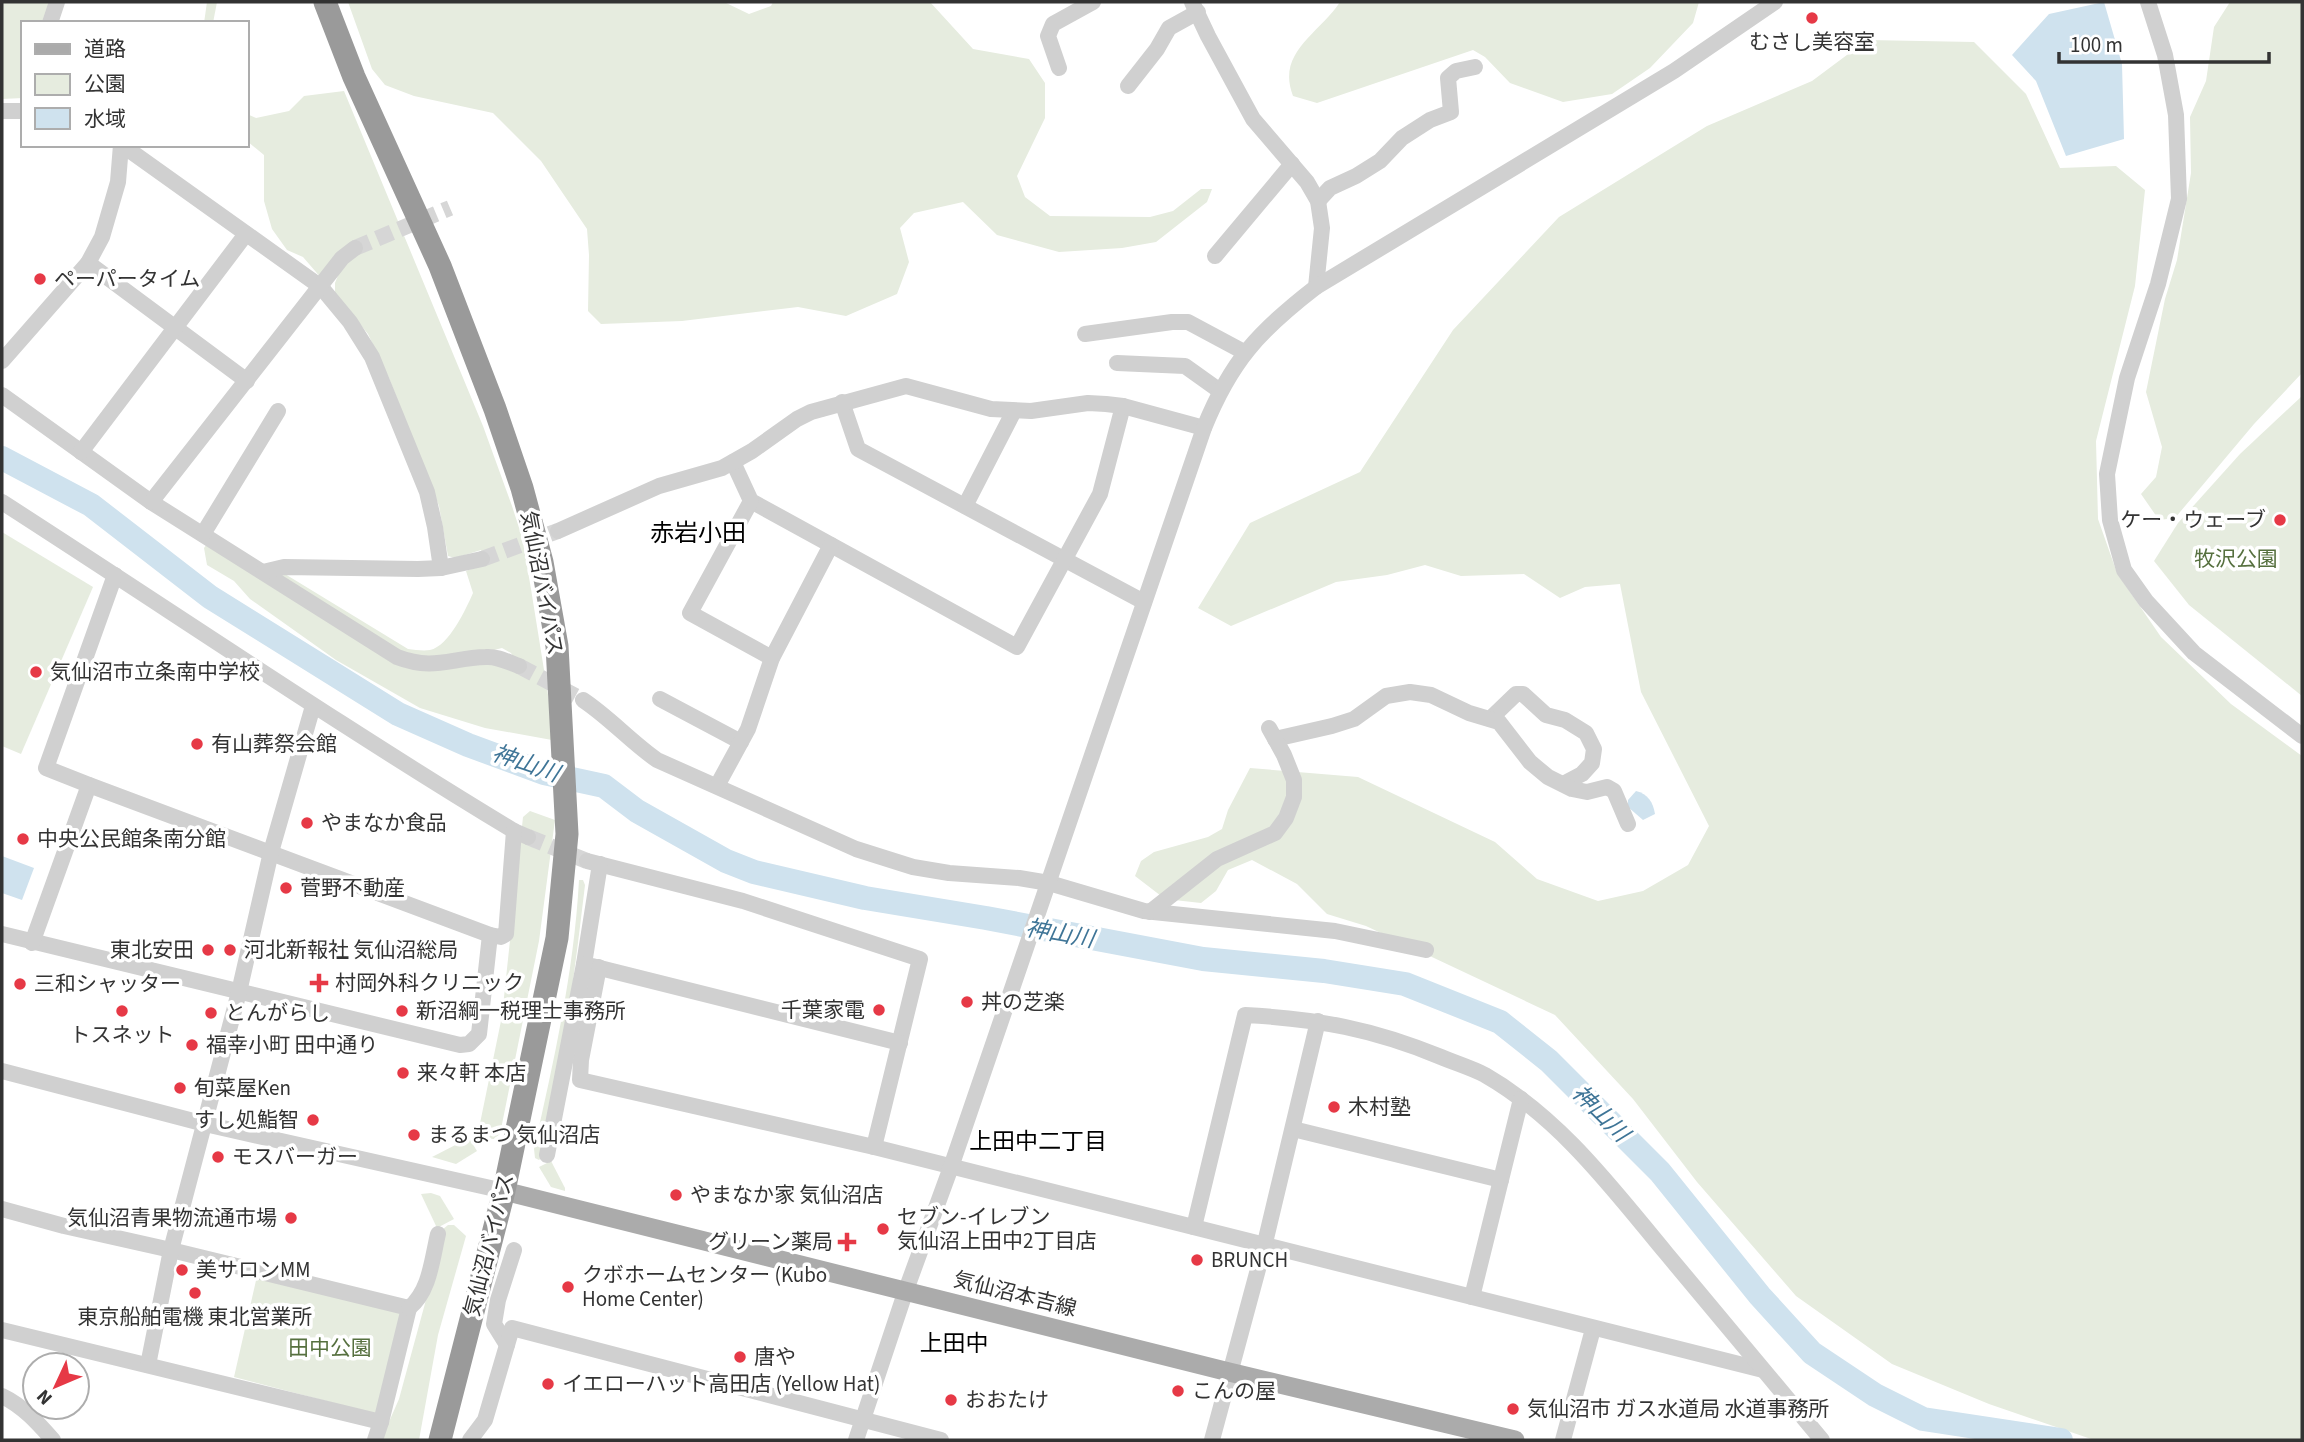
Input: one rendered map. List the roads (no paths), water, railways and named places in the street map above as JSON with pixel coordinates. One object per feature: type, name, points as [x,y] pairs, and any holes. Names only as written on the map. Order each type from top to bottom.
[{"type":"highway","name":"気仙沼バイパス","points":[[324,2],[354,77],[440,266],[495,409],[522,488],[542,562],[558,646],[567,834],[557,938],[504,1191],[440,1440]]},
{"type":"main road","name":"気仙沼本吉線","points":[[504,1191],[1229,1372],[1515,1440]]},
{"type":"street","points":[[51,21],[57,2]]},
{"type":"street","points":[[1059,68],[1048,36],[1053,24],[1093,2]]},
{"type":"street","points":[[856,1440],[905,1290],[951,1167],[1204,428],[1220,391],[1244,352],[1278,316],[1316,287],[1674,71],[1775,2]]},
{"type":"street","points":[[2148,2],[2165,55],[2176,115],[2179,199],[2158,284],[2127,378],[2107,474],[2110,520],[2124,569],[2146,601],[2194,653],[2302,736]]},
{"type":"street","points":[[1128,86],[1157,49],[1169,28],[1195,7],[1253,119],[1307,182],[1318,201],[1322,228],[1316,287]]},
{"type":"street","points":[[1318,201],[1330,188],[1380,161],[1402,138],[1430,120],[1451,112],[1448,78],[1456,71],[1475,67]]},
{"type":"street","points":[[2,111],[21,111]]},
{"type":"street","points":[[2,360],[88,263],[102,237],[118,182],[121,147]]},
{"type":"street","points":[[124,147],[321,287],[350,322],[372,357],[427,492],[441,568]]},
{"type":"street","points":[[1215,256],[1292,164]]},
{"type":"street","points":[[81,452],[246,234]]},
{"type":"street","points":[[151,502],[342,258],[355,248]]},
{"type":"street","points":[[88,263],[247,381]]},
{"type":"street","points":[[1085,334],[1188,322],[1244,352]]},
{"type":"street","points":[[1117,363],[1185,366],[1220,391]]},
{"type":"street","points":[[558,531],[659,486],[722,468],[752,451],[797,419],[842,402],[906,386],[921,388],[970,404],[1014,411],[1088,403],[1123,406],[1204,428]]},
{"type":"street","points":[[2,395],[151,502],[376,646],[412,663],[430,665],[495,657],[519,666]]},
{"type":"street","points":[[842,402],[858,449],[1144,603]]},
{"type":"street","points":[[733,461],[751,501],[1017,647],[1100,494],[1123,406]]},
{"type":"street","points":[[203,534],[278,411]]},
{"type":"street","points":[[965,506],[1014,411]]},
{"type":"street","points":[[751,501],[690,613],[772,658]]},
{"type":"street","points":[[2,502],[115,575],[313,706],[521,834],[506,934],[501,937],[490,935],[46,768],[115,575]]},
{"type":"street","points":[[717,786],[748,729],[772,658],[831,545]]},
{"type":"street","points":[[263,572],[284,567],[441,568],[482,559]]},
{"type":"street","points":[[1150,912],[1217,859],[1275,833],[1286,818],[1294,797],[1294,780],[1272,733],[1332,726],[1354,719],[1386,696],[1410,692],[1432,695],[1469,713],[1499,722],[1530,762],[1548,777],[1587,792],[1607,787],[1614,791],[1628,824]]},
{"type":"street","points":[[1490,719],[1516,694],[1523,694],[1546,715],[1565,720],[1586,733],[1594,749],[1592,763],[1581,774],[1563,785]]},
{"type":"street","points":[[660,699],[741,742]]},
{"type":"street","points":[[583,700],[604,714],[642,750],[657,760],[856,849],[913,867],[949,873],[1019,878],[1150,912],[1335,931],[1426,950]]},
{"type":"street","points":[[148,1365],[172,1250],[239,992],[271,852],[313,706]]},
{"type":"street","points":[[32,943],[89,785]]},
{"type":"street","points":[[874,1147],[920,959],[743,901],[593,862],[592,965],[580,1080],[874,1147],[1264,1247],[1763,1370]]},
{"type":"street","points":[[2,934],[460,1045],[469,1044],[479,1034],[490,935]]},
{"type":"street","points":[[592,965],[900,1043]]},
{"type":"street","points":[[547,1155],[592,965]]},
{"type":"street","points":[[1194,1227],[1245,1015],[1318,1021],[1358,1029],[1411,1045],[1484,1074],[1521,1099],[1567,1138],[1822,1440]]},
{"type":"street","points":[[1212,1440],[1264,1247],[1318,1021]]},
{"type":"street","points":[[2,1071],[205,1124],[504,1191]]},
{"type":"street","points":[[1472,1297],[1521,1099]]},
{"type":"street","points":[[1293,1129],[1501,1180]]},
{"type":"street","points":[[2,1209],[409,1308]]},
{"type":"street","points":[[375,1440],[409,1308],[425,1288],[438,1234]]},
{"type":"street","points":[[507,1345],[495,1324],[498,1300],[514,1250]]},
{"type":"street","points":[[470,1440],[485,1420],[512,1328],[942,1440]]},
{"type":"street","points":[[1563,1440],[1593,1329]]},
{"type":"street","points":[[2,1332],[381,1422]]},
{"type":"street","points":[[2,1396],[32,1416],[53,1440]]},
{"type":"water","points":[[2104,2],[2122,64],[2124,139],[2066,156],[2036,81],[2012,55],[2049,14]]},
{"type":"water","points":[[1636,791],[1647,796],[1655,814],[1643,820],[1628,807],[1628,800]]},
{"type":"water","points":[[2,856],[34,868],[22,900],[2,893]]},
{"type":"waterway","name":"神山川","points":[[2,458],[91,505],[210,597],[398,714],[468,745],[544,773],[604,786],[637,811],[726,861],[754,872],[865,898],[1203,959],[1324,971],[1405,984],[1500,1022],[1549,1061],[1660,1172],[1760,1296],[1812,1353],[1875,1395],[1923,1419],[2061,1440]]},
{"type":"tunnel","points":[[355,248],[450,208]]},
{"type":"tunnel","points":[[482,559],[558,531]]},
{"type":"tunnel","points":[[519,666],[583,700]]},
{"type":"tunnel","points":[[528,837],[587,861]]},
{"type":"place","name":"むさし美容室","points":[[1812,18]]},
{"type":"place","name":"ペーパータイム","points":[[40,279]]},
{"type":"place","name":"ケー・ウェーブ","points":[[2280,520]]},
{"type":"place","name":"気仙沼市立条南中学校","points":[[36,672]]},
{"type":"place","name":"有山葬祭会館","points":[[197,744]]},
{"type":"place","name":"やまなか食品","points":[[307,823]]},
{"type":"place","name":"中央公民館条南分館","points":[[23,839]]},
{"type":"place","name":"菅野不動産","points":[[286,888]]},
{"type":"place","name":"東北安田","points":[[208,950]]},
{"type":"place","name":"河北新報社 気仙沼総局","points":[[230,950]]},
{"type":"place","name":"村岡外科クリニック","points":[[319,983]]},
{"type":"place","name":"三和シャッター","points":[[20,984]]},
{"type":"place","name":"丼の芝楽","points":[[967,1002]]},
{"type":"place","name":"千葉家電","points":[[879,1010]]},
{"type":"place","name":"トスネット","points":[[122,1011]]},
{"type":"place","name":"新沼綱一税理士事務所","points":[[402,1011]]},
{"type":"place","name":"とんがらし","points":[[211,1013]]},
{"type":"place","name":"福幸小町 田中通り","points":[[192,1045]]},
{"type":"place","name":"来々軒 本店","points":[[403,1073]]},
{"type":"place","name":"旬菜屋Ken","points":[[180,1088]]},
{"type":"place","name":"木村塾","points":[[1334,1107]]},
{"type":"place","name":"すし処鮨智","points":[[313,1120]]},
{"type":"place","name":"まるまつ 気仙沼店","points":[[414,1135]]},
{"type":"place","name":"モスバーガー","points":[[218,1157]]},
{"type":"place","name":"やまなか家 気仙沼店","points":[[676,1195]]},
{"type":"place","name":"気仙沼青果物流通市場","points":[[291,1218]]},
{"type":"place","name":"セブン-イレブン 気仙沼上田中2丁目店","points":[[883,1229]]},
{"type":"place","name":"グリーン薬局","points":[[847,1242]]},
{"type":"place","name":"BRUNCH","points":[[1197,1260]]},
{"type":"place","name":"美サロンMM","points":[[182,1270]]},
{"type":"place","name":"クボホームセンター (Kubo Home Center)","points":[[568,1287]]},
{"type":"place","name":"東京船舶電機 東北営業所","points":[[195,1293]]},
{"type":"place","name":"唐や","points":[[740,1357]]},
{"type":"place","name":"イエローハット高田店 (Yellow Hat)","points":[[548,1384]]},
{"type":"place","name":"こんの屋","points":[[1178,1391]]},
{"type":"place","name":"おおたけ","points":[[951,1400]]},
{"type":"place","name":"気仙沼市 ガス水道局 水道事務所","points":[[1513,1409]]},
{"type":"district","name":"赤岩小田","points":[[698,533]]},
{"type":"district","name":"上田中二丁目","points":[[1038,1141]]},
{"type":"district","name":"上田中","points":[[954,1343]]},
{"type":"park label","name":"牧沢公園","points":[[2236,559]]},
{"type":"park label","name":"田中公園","points":[[330,1348]]}]
